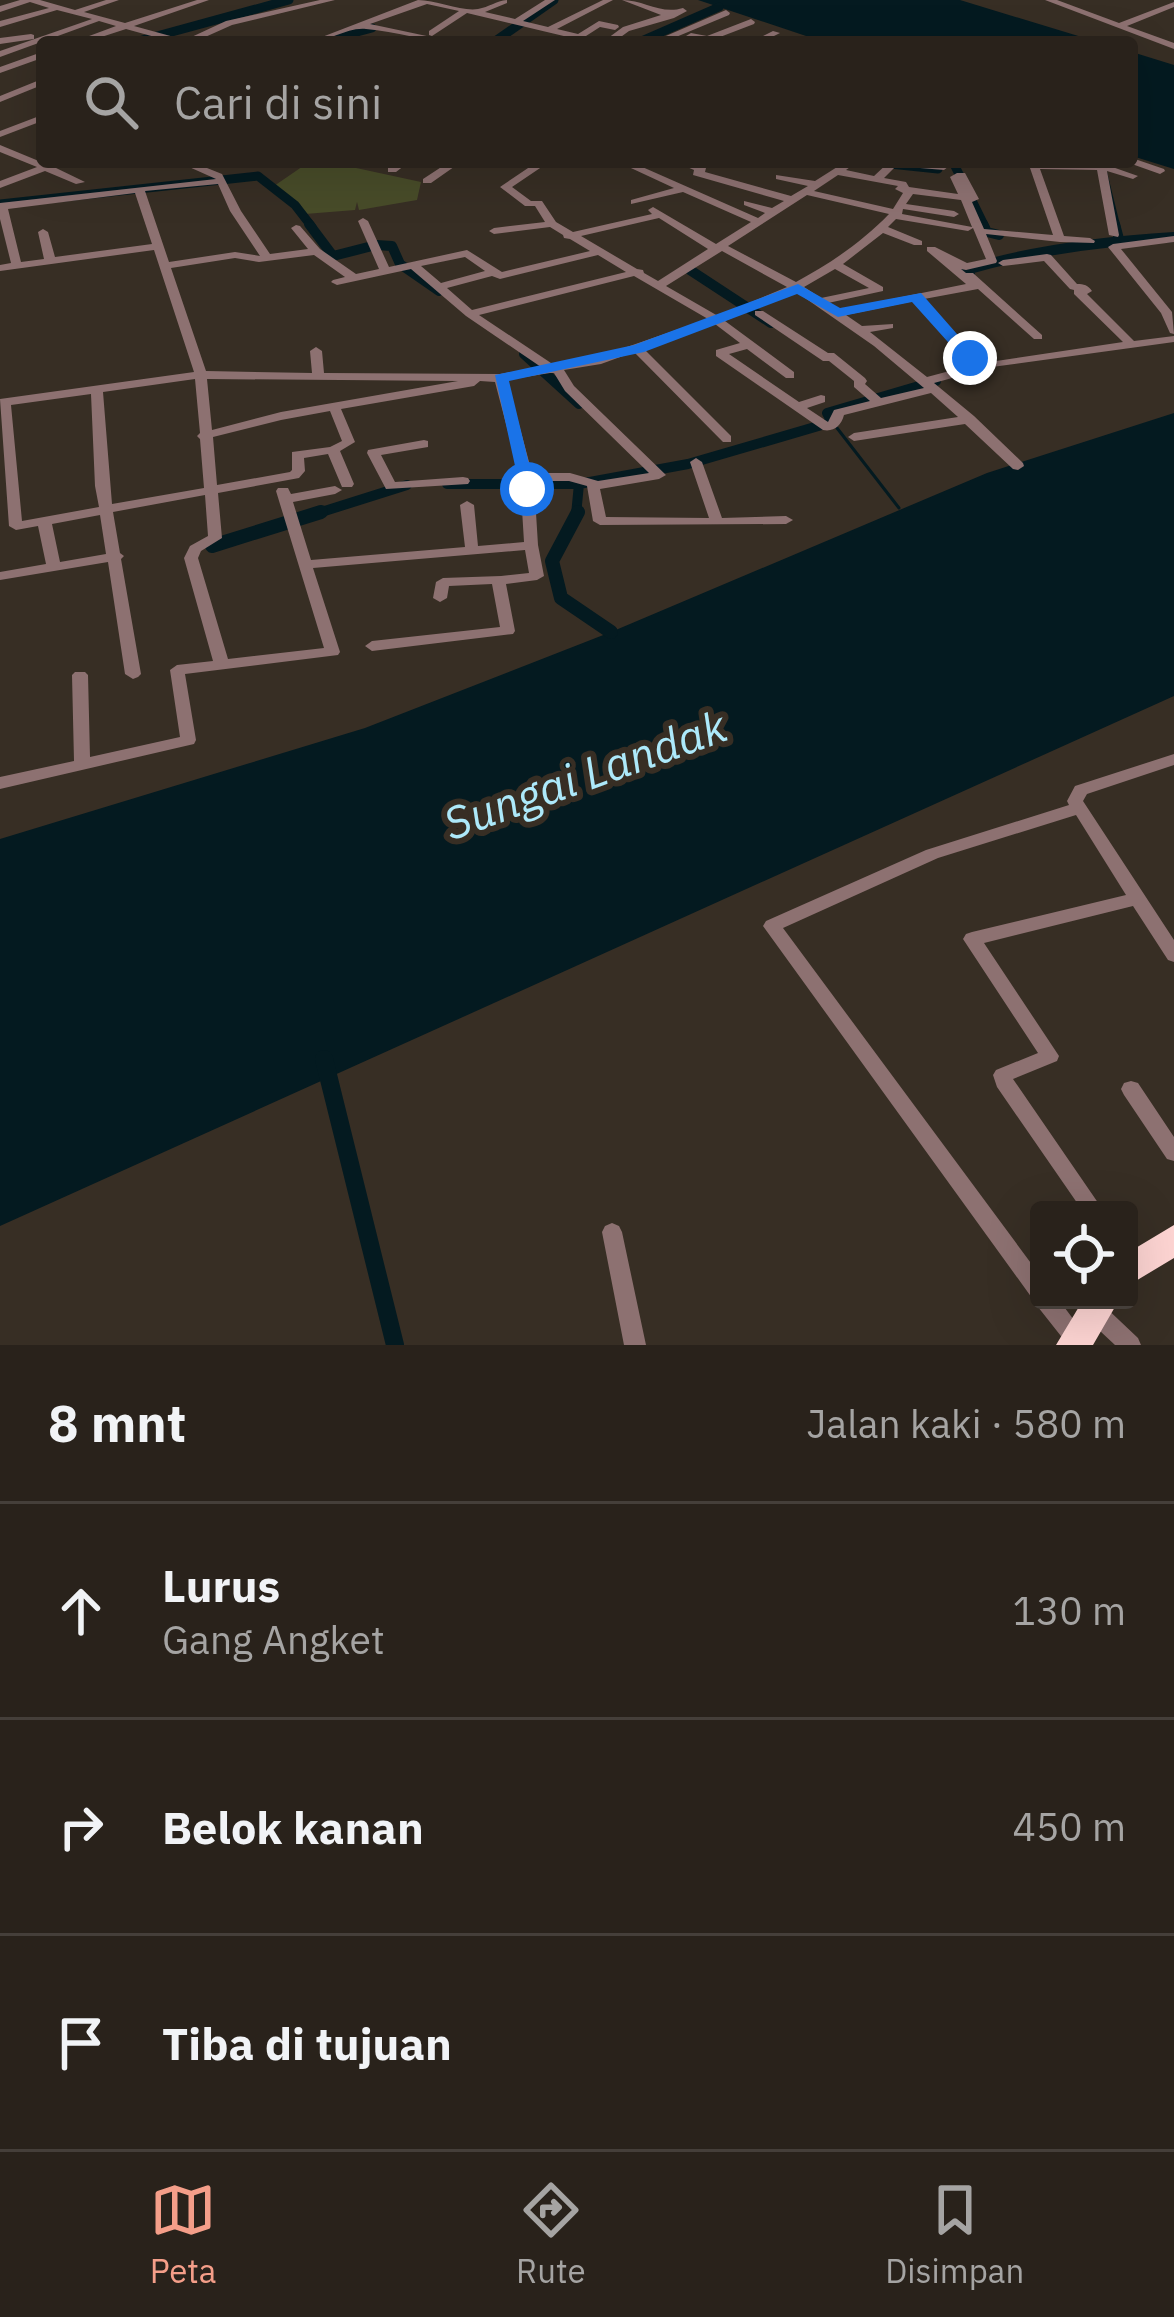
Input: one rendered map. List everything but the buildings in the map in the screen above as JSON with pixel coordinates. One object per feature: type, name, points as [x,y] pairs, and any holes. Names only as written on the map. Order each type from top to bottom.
[{"type":"highway","points":[[1138,1261],[1174,1240]]},
{"type":"street","points":[[0,9],[30,0],[149,36]]},
{"type":"street","points":[[73,13],[116,0]]},
{"type":"street","points":[[95,36],[205,0]]},
{"type":"street","points":[[199,36],[226,24],[331,0]]},
{"type":"street","points":[[330,36],[424,0],[564,36]]},
{"type":"street","points":[[519,24],[551,0]]},
{"type":"street","points":[[549,30],[609,0]]},
{"type":"street","points":[[626,0],[643,2],[672,16]]},
{"type":"street","points":[[433,33],[470,12],[504,1]]},
{"type":"street","points":[[1050,2],[1174,46]]},
{"type":"street","points":[[1119,26],[1174,4]]},
{"type":"street","points":[[424,14],[442,5]]},
{"type":"street","points":[[0,24],[56,8]]},
{"type":"street","points":[[608,35],[683,11]]},
{"type":"street","points":[[670,36],[726,13]]},
{"type":"street","points":[[52,36],[98,20]]},
{"type":"street","points":[[608,35],[633,20]]},
{"type":"street","points":[[712,36],[751,22]]},
{"type":"street","points":[[573,36],[599,24],[608,35]]},
{"type":"street","points":[[362,25],[420,36]]},
{"type":"street","points":[[766,36],[776,33]]},
{"type":"street","points":[[396,36],[401,34]]},
{"type":"street","points":[[0,41],[23,35],[36,39]]},
{"type":"street","points":[[1160,41],[1174,35]]},
{"type":"street","points":[[0,54],[36,41]]},
{"type":"street","points":[[0,70],[36,57]]},
{"type":"street","points":[[0,99],[36,84]]},
{"type":"street","points":[[0,134],[36,120]]},
{"type":"street","points":[[0,148],[36,165]]},
{"type":"street","points":[[1138,162],[1160,171]]},
{"type":"street","points":[[0,187],[42,168],[80,182]]},
{"type":"street","points":[[198,168],[218,176]]},
{"type":"street","points":[[428,181],[447,168]]},
{"type":"street","points":[[535,168],[505,187],[529,204],[538,203],[551,224],[568,236],[661,284],[790,375]]},
{"type":"street","points":[[636,168],[759,221]]},
{"type":"street","points":[[645,172],[651,168]]},
{"type":"street","points":[[697,168],[702,170],[684,190],[648,207],[838,313],[970,418],[1018,466]]},
{"type":"street","points":[[661,284],[844,168]]},
{"type":"street","points":[[875,180],[889,168]]},
{"type":"street","points":[[903,189],[974,199],[956,168]]},
{"type":"street","points":[[1035,168],[1060,238]]},
{"type":"street","points":[[1104,168],[1118,241],[1136,275],[1163,304],[1173,332]]},
{"type":"street","points":[[1110,168],[1133,176]]},
{"type":"street","points":[[424,444],[366,454],[360,444],[298,455],[299,472],[294,475],[17,526],[6,513],[2,403],[201,375],[500,378],[638,349],[752,310],[798,288],[898,212],[902,184],[838,172]]},
{"type":"street","points":[[697,173],[783,206]]},
{"type":"street","points":[[780,177],[818,185]]},
{"type":"street","points":[[17,266],[1,206],[222,182],[232,207],[267,258]]},
{"type":"street","points":[[635,202],[721,185],[783,206]]},
{"type":"street","points":[[0,187],[22,197]]},
{"type":"street","points":[[139,189],[201,375],[214,538],[195,549],[191,558],[223,666]]},
{"type":"street","points":[[806,192],[968,228]]},
{"type":"street","points":[[880,228],[966,266],[992,261],[965,198]]},
{"type":"street","points":[[748,202],[783,206]]},
{"type":"street","points":[[898,212],[954,214]]},
{"type":"street","points":[[568,236],[659,215]]},
{"type":"street","points":[[363,221],[372,246],[400,268],[442,286],[470,314],[569,388],[657,471],[588,483],[570,477],[526,483]]},
{"type":"street","points":[[494,231],[551,224]]},
{"type":"street","points":[[296,228],[316,250],[354,278]]},
{"type":"street","points":[[988,231],[1093,244]]},
{"type":"street","points":[[43,232],[50,261]]},
{"type":"street","points":[[1003,262],[1093,244],[1174,239]]},
{"type":"street","points":[[0,268],[156,247]]},
{"type":"street","points":[[926,247],[969,275],[1038,337]]},
{"type":"street","points":[[165,266],[238,254],[267,258],[316,250]]},
{"type":"street","points":[[337,282],[469,253],[502,276],[599,252]]},
{"type":"street","points":[[1047,256],[1074,287],[1086,291],[1078,292],[1132,345]]},
{"type":"street","points":[[819,302],[879,289],[834,264]]},
{"type":"street","points":[[442,286],[493,272]]},
{"type":"street","points":[[470,314],[639,272]]},
{"type":"street","points":[[838,313],[974,286],[969,275]]},
{"type":"street","points":[[814,277],[843,297]]},
{"type":"street","points":[[918,300],[982,366]]},
{"type":"street","points":[[752,310],[861,381],[858,383],[878,403]]},
{"type":"street","points":[[861,330],[889,326]]},
{"type":"street","points":[[798,407],[830,417],[982,366],[1098,352],[1173,332]]},
{"type":"street","points":[[1098,352],[1173,332]]},
{"type":"street","points":[[750,344],[720,353],[798,407],[830,417],[856,437],[970,418]]},
{"type":"street","points":[[638,349],[727,439]]},
{"type":"street","points":[[316,351],[317,374]]},
{"type":"street","points":[[948,378],[1044,359]]},
{"type":"street","points":[[440,598],[442,582],[537,576],[526,483],[500,378]]},
{"type":"street","points":[[203,436],[482,379]]},
{"type":"street","points":[[97,389],[107,508],[134,674]]},
{"type":"street","points":[[334,406],[349,442],[338,448]]},
{"type":"street","points":[[0,783],[188,740],[177,670],[333,652],[285,495],[341,487],[338,448]]},
{"type":"street","points":[[373,453],[391,486],[464,481]]},
{"type":"street","points":[[696,462],[717,522]]},
{"type":"street","points":[[588,483],[600,520],[786,520]]},
{"type":"street","points":[[467,505],[472,550]]},
{"type":"street","points":[[44,520],[53,567]]},
{"type":"street","points":[[305,566],[531,544]]},
{"type":"street","points":[[0,576],[117,556]]},
{"type":"street","points":[[372,646],[508,631],[499,581]]},
{"type":"street","points":[[80,675],[82,764]]},
{"type":"street","points":[[1076,808],[1081,790],[1174,759]]},
{"type":"street","points":[[1076,808],[1174,955]]},
{"type":"street","points":[[1030,1279],[772,926],[919,859],[1076,808]]},
{"type":"street","points":[[1087,1201],[1004,1081],[1003,1075],[1050,1056],[972,939],[1138,898]]},
{"type":"street","points":[[1131,1089],[1174,1153]]},
{"type":"street","points":[[613,1232],[635,1345]]},
{"type":"street","points":[[1086,1324],[1130,1345]]},
{"type":"green space","points":[[300,168],[356,168],[421,182],[417,200],[359,210],[357,202],[355,210],[305,214],[300,204],[274,186]]},
{"type":"water","points":[[698,0],[960,0],[1078,36],[806,36]]},
{"type":"water","points":[[1138,54],[1174,65],[1174,169],[1138,158]]},
{"type":"water","name":"Sungai Landak","points":[[1174,413],[1174,696],[0,1226],[0,839],[365,728],[611,632],[987,473]]},
{"type":"waterway","points":[[157,36],[289,0]]},
{"type":"waterway","points":[[503,36],[554,0]]},
{"type":"waterway","points":[[653,36],[719,7]]},
{"type":"waterway","points":[[342,36],[372,28]]},
{"type":"waterway","points":[[928,168],[938,169]]},
{"type":"waterway","points":[[956,168],[985,227]]},
{"type":"waterway","points":[[1101,168],[1116,227]]},
{"type":"waterway","points":[[0,204],[258,176],[295,205],[312,227]]},
{"type":"waterway","points":[[309,224],[333,256],[376,245],[392,246],[400,264],[439,291]]},
{"type":"waterway","points":[[983,224],[987,232],[999,235]]},
{"type":"waterway","points":[[1115,224],[1119,239]]},
{"type":"waterway","points":[[970,274],[966,270],[1043,252],[1174,237]]},
{"type":"waterway","points":[[690,270],[771,323]]},
{"type":"waterway","points":[[524,354],[579,404]]},
{"type":"waterway","points":[[579,484],[688,464],[832,422],[827,413],[936,381]]},
{"type":"waterway","points":[[837,428],[899,508]]},
{"type":"waterway","points":[[447,484],[579,484]]},
{"type":"waterway","points":[[576,515],[579,484]]},
{"type":"waterway","points":[[312,515],[407,485]]},
{"type":"waterway","points":[[212,546],[321,512]]},
{"type":"waterway","points":[[578,512],[552,561],[561,598],[611,632]]},
{"type":"waterway","points":[[324,1059],[395,1345]]},
{"type":"route","points":[[527,489],[500,378],[597,362],[798,288],[838,313],[916,296],[970,358]]}]
